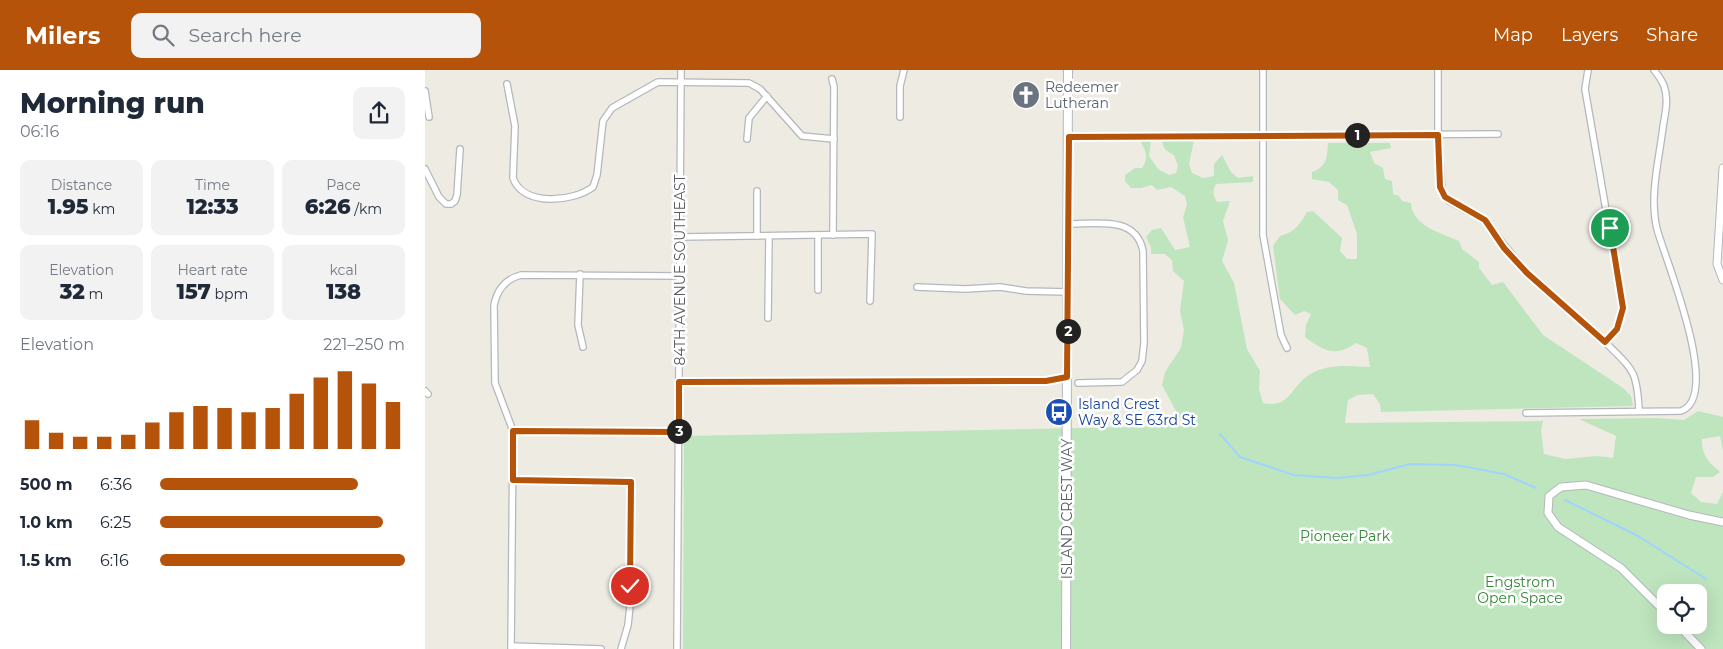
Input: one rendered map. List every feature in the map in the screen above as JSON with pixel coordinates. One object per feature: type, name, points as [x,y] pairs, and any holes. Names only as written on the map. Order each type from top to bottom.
[{"type":"main road","name":"ISLAND CREST WAY","points":[[1066,649],[1068,70]]},
{"type":"street","name":"84TH AVENUE SOUTHEAST","points":[[677,649],[681,70]]},
{"type":"street","points":[[900,117],[900,86],[904,70]]},
{"type":"street","points":[[1263,70],[1263,235],[1281,335],[1287,348]]},
{"type":"street","points":[[1438,70],[1440,187],[1445,197],[1485,220],[1504,248],[1527,273],[1625,362],[1637,379],[1639,410]]},
{"type":"street","points":[[1588,70],[1585,89],[1623,308],[1617,329],[1605,342]]},
{"type":"street","points":[[1526,412],[1681,411],[1690,406],[1696,392],[1692,343],[1682,302],[1655,217],[1655,184],[1666,103],[1664,85],[1654,70]]},
{"type":"street","points":[[832,79],[834,88],[833,235]]},
{"type":"street","points":[[507,84],[515,126],[512,171],[515,184],[530,195],[555,198],[581,195],[593,187],[597,175],[603,120],[612,108],[652,84],[681,81],[743,81],[755,85],[767,96],[802,136],[834,139]]},
{"type":"street","points":[[425,91],[429,117]]},
{"type":"street","points":[[747,139],[749,118],[767,96]]},
{"type":"street","points":[[1069,137],[1498,134]]},
{"type":"street","points":[[425,169],[439,196],[445,204],[451,204],[455,201],[457,195],[460,149]]},
{"type":"street","points":[[1723,168],[1717,264],[1723,280]]},
{"type":"street","points":[[757,191],[757,236]]},
{"type":"street","points":[[1068,224],[1122,225],[1133,230],[1139,238],[1143,250],[1144,342],[1142,361],[1137,370],[1122,382],[1078,383]]},
{"type":"street","points":[[680,237],[872,234],[870,301]]},
{"type":"street","points":[[818,235],[818,290]]},
{"type":"street","points":[[768,318],[769,236]]},
{"type":"street","points":[[580,274],[578,325],[583,346]]},
{"type":"street","points":[[601,649],[511,648],[513,431],[497,389],[494,373],[494,305],[498,293],[505,282],[521,276],[580,274],[680,276]]},
{"type":"street","points":[[917,287],[965,289],[1000,287],[1026,291],[1068,292]]},
{"type":"street","points":[[679,382],[1046,381],[1067,377]]},
{"type":"street","points":[[513,431],[679,432]]},
{"type":"street","points":[[513,480],[631,482],[629,625],[621,649]]},
{"type":"street","points":[[1657,604],[1621,568],[1558,528],[1548,513],[1549,496],[1561,487],[1586,485],[1689,515],[1723,522]]},
{"type":"street","points":[[1687,634],[1701,649]]},
{"type":"green space","points":[[1143,140],[1151,140],[1149,156],[1158,169],[1169,175],[1176,173],[1178,166],[1174,155],[1165,149],[1162,140],[1194,140],[1189,164],[1192,173],[1203,178],[1214,176],[1214,164],[1222,155],[1231,172],[1238,178],[1253,176],[1253,182],[1216,184],[1214,193],[1217,202],[1230,201],[1223,221],[1228,240],[1222,261],[1234,283],[1247,349],[1260,371],[1259,389],[1263,403],[1272,404],[1285,400],[1303,380],[1316,371],[1339,366],[1370,367],[1367,348],[1356,343],[1342,350],[1330,351],[1305,337],[1306,325],[1311,314],[1304,311],[1295,315],[1280,299],[1273,246],[1280,236],[1289,233],[1296,227],[1307,212],[1313,211],[1342,238],[1340,251],[1347,259],[1357,259],[1357,234],[1347,205],[1338,200],[1338,190],[1329,182],[1312,179],[1312,172],[1321,167],[1325,161],[1328,143],[1390,143],[1391,148],[1370,152],[1374,163],[1383,168],[1385,179],[1392,181],[1393,194],[1399,196],[1402,201],[1411,203],[1416,218],[1429,228],[1459,241],[1462,249],[1479,262],[1479,268],[1492,285],[1503,282],[1543,335],[1623,388],[1631,396],[1633,406],[1381,412],[1380,404],[1373,394],[1358,395],[1348,400],[1345,423],[1543,421],[1541,431],[1544,454],[1565,459],[1597,456],[1613,458],[1616,436],[1579,419],[1656,418],[1684,420],[1698,411],[1723,417],[1723,451],[1720,436],[1702,439],[1703,449],[1707,458],[1720,472],[1713,477],[1696,477],[1691,493],[1701,502],[1717,504],[1723,492],[1723,649],[683,649],[684,436],[1184,426],[1162,385],[1165,372],[1181,348],[1184,330],[1180,311],[1184,281],[1173,271],[1172,260],[1165,254],[1151,254],[1151,247],[1146,237],[1152,230],[1161,228],[1175,250],[1190,247],[1183,217],[1187,205],[1185,196],[1171,187],[1157,190],[1152,185],[1131,188],[1125,181],[1125,175],[1135,168],[1142,168],[1144,165],[1145,149],[1141,143]]},
{"type":"waterway","points":[[1220,434],[1240,457],[1294,475],[1337,478],[1368,475],[1410,464],[1456,465],[1504,474],[1536,488]]},
{"type":"waterway","points":[[1565,500],[1638,536],[1706,579]]},
{"type":"place","name":"Redeemer Lutheran","points":[[1026,95]]},
{"type":"place","name":"Island Crest Way & SE 63rd St","points":[[1059,412]]},
{"type":"route","points":[[630,586],[631,482],[513,480],[513,431],[679,432],[679,382],[1046,381],[1067,377],[1069,137],[1438,135],[1440,187],[1445,197],[1485,220],[1504,248],[1527,273],[1605,342],[1617,329],[1621,321],[1623,308],[1610,228]]},
{"type":"park label","name":"Pioneer Park","points":[[1345,536]]},
{"type":"park label","name":"Engstrom Open Space","points":[[1520,590]]}]
